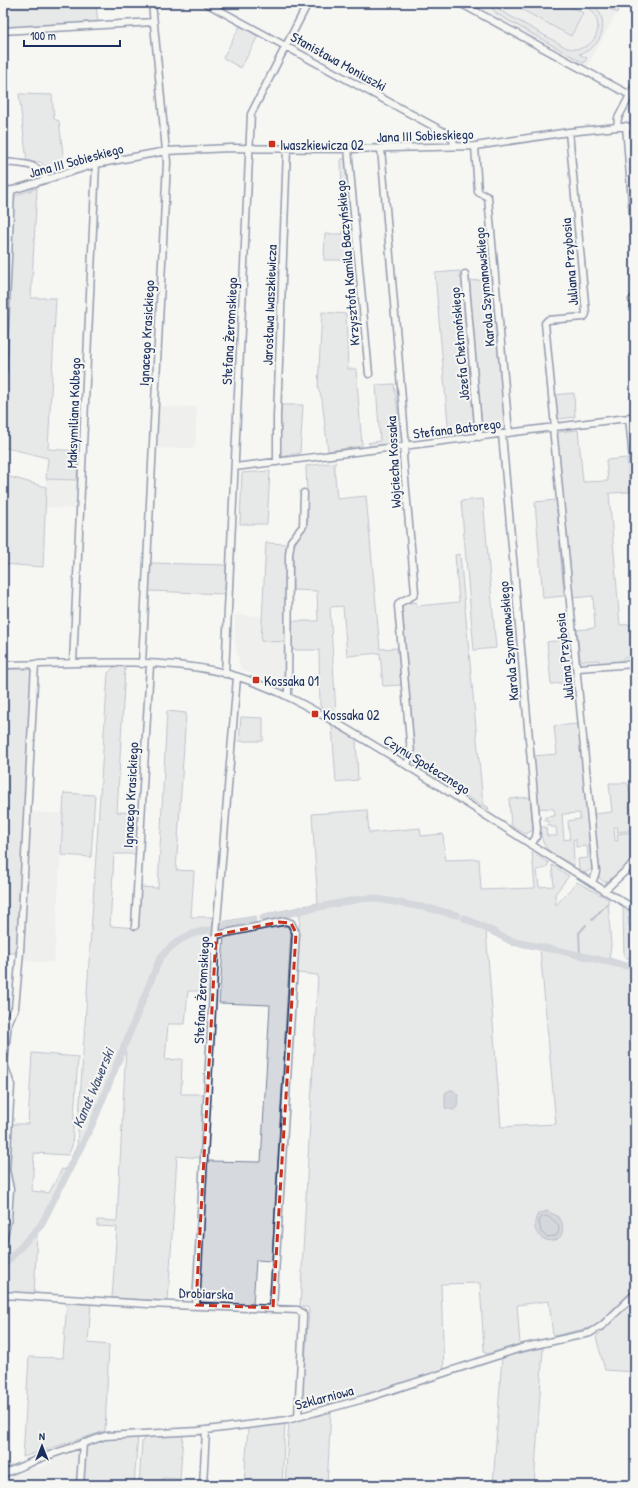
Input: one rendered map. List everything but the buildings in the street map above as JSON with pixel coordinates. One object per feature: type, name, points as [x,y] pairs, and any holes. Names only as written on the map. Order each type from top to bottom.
[{"type":"street","name":"Ignacego Krasickiego","points":[[142,664],[166,169],[166,151],[152,3]]},
{"type":"street","name":"Stanisława Moniuszki","points":[[206,3],[446,133],[452,138],[455,146]]},
{"type":"street","name":"Stefana Żeromskiego","points":[[225,674],[251,114],[285,45],[308,3]]},
{"type":"street","points":[[460,3],[630,95]]},
{"type":"street","points":[[3,31],[154,22]]},
{"type":"street","points":[[617,126],[618,118],[635,86]]},
{"type":"street","name":"Jana III Sobieskiego","points":[[3,193],[96,164],[166,151],[249,148],[348,149],[475,146],[617,126],[635,127]]},
{"type":"street","points":[[626,126],[635,240]]},
{"type":"street","name":"Juliana Przybosia","points":[[569,132],[586,314],[584,316],[548,320],[545,323],[567,579],[578,668],[596,872],[592,883]]},
{"type":"street","name":"Karola Szymanowskiego","points":[[475,146],[478,192],[488,197],[505,434],[537,830],[536,837],[531,845]]},
{"type":"street","name":"Wojciecha Kossaka","points":[[381,148],[406,447],[403,456],[415,592],[414,595],[399,603],[398,606],[411,753],[407,765]]},
{"type":"street","name":"Jarosława Iwaszkiewicza","points":[[277,462],[277,416],[287,149]]},
{"type":"street","name":"Krzysztofa Kamila Baczyńskiego","points":[[348,149],[369,374]]},
{"type":"street","points":[[3,162],[39,168],[47,179]]},
{"type":"street","name":"Maksymiliana Kolbego","points":[[73,663],[96,164]]},
{"type":"street","points":[[3,372],[11,190]]},
{"type":"street","name":"Józefa Chełmońskiego","points":[[465,274],[480,437]]},
{"type":"street","points":[[632,417],[635,481]]},
{"type":"street","name":"Stefana Batorego","points":[[235,467],[406,447],[632,417]]},
{"type":"street","points":[[288,697],[289,554],[291,541],[303,526],[304,493]]},
{"type":"street","name":"Czynu Społecznego","points":[[3,665],[73,663],[150,664],[193,668],[237,677],[307,706],[407,765],[531,845],[635,909]]},
{"type":"street","points":[[3,1240],[8,1218],[10,1189],[6,1170],[10,1085],[4,1064],[8,1021],[15,1008],[19,960],[35,664]]},
{"type":"street","name":"Ignacego Krasickiego","points":[[135,926],[150,664]]},
{"type":"street","points":[[578,668],[635,664]]},
{"type":"street","name":"Stefana Żeromskiego","points":[[196,1305],[216,935],[237,677]]},
{"type":"street","points":[[604,891],[635,862]]},
{"type":"street","points":[[216,935],[285,921],[291,923],[296,933],[273,1308]]},
{"type":"street","name":"Szklarniowa","points":[[3,1474],[83,1443],[117,1434],[206,1430],[298,1417],[419,1382],[521,1348],[590,1333],[603,1325],[635,1294]]},
{"type":"street","name":"Drobiarska","points":[[3,1295],[196,1305],[293,1308],[303,1314],[298,1417]]},
{"type":"street","points":[[203,1485],[206,1430]]},
{"type":"street","points":[[80,1485],[83,1443]]},
{"type":"highlighted area","points":[[279,922],[291,923],[296,933],[273,1308],[196,1305],[216,935]]},
{"type":"shaded area","points":[[3,3],[96,3],[98,23],[3,29]]},
{"type":"shaded area","points":[[469,3],[622,3],[587,67]]},
{"type":"shaded area","points":[[488,3],[493,3],[501,11],[567,48],[578,49],[593,41],[597,34],[598,26],[596,17],[591,10],[582,3],[591,3],[601,17],[603,25],[602,32],[594,46],[579,54],[587,58],[584,63],[497,14]]},
{"type":"shaded area","points":[[525,3],[564,3],[583,13],[571,36],[521,9]]},
{"type":"shaded area","points":[[598,3],[622,3],[617,13]]},
{"type":"shaded area","points":[[240,26],[258,36],[241,68],[223,58]]},
{"type":"shaded area","points":[[19,94],[52,95],[54,119],[59,121],[64,162],[60,163],[61,169],[53,172],[40,162],[27,162]]},
{"type":"shaded area","points":[[341,159],[348,161],[355,260],[324,260],[325,234],[343,234]]},
{"type":"shaded area","points":[[37,188],[31,298],[56,298],[48,449],[78,451],[77,480],[46,479],[48,458],[3,447],[12,197]]},
{"type":"shaded area","points":[[460,271],[460,278],[462,278],[476,428],[474,432],[449,436],[435,273]]},
{"type":"shaded area","points":[[493,279],[506,424],[504,430],[485,431],[482,427],[469,281]]},
{"type":"shaded area","points":[[322,312],[346,314],[348,369],[356,369],[362,446],[328,451],[322,399],[318,388]]},
{"type":"shaded area","points":[[394,384],[402,442],[399,444],[372,448],[368,443],[380,441],[376,385]]},
{"type":"shaded area","points":[[574,393],[575,417],[559,419],[556,416],[553,395]]},
{"type":"shaded area","points":[[279,405],[303,405],[300,453],[279,457]]},
{"type":"shaded area","points":[[158,406],[197,407],[195,448],[156,448]]},
{"type":"shaded area","points":[[578,430],[583,482],[608,481],[606,460],[627,458],[630,492],[609,493],[620,625],[635,624],[635,657],[623,658],[623,661],[599,663],[599,660],[583,661],[580,659],[577,630],[595,628],[593,596],[572,598],[556,437],[559,432]]},
{"type":"shaded area","points":[[336,462],[334,465],[337,499],[366,496],[380,649],[398,648],[401,685],[383,686],[380,653],[347,656],[343,606],[330,607],[336,716],[320,706],[319,650],[292,650],[292,621],[318,621],[317,591],[293,590],[293,548],[308,521],[306,466]]},
{"type":"shaded area","points":[[270,471],[267,524],[240,524],[242,473]]},
{"type":"shaded area","points":[[3,475],[46,487],[43,567],[3,564]]},
{"type":"shaded area","points":[[46,479],[77,480],[76,509],[45,507]]},
{"type":"shaded area","points":[[483,499],[496,648],[474,650],[461,501]]},
{"type":"shaded area","points":[[556,500],[564,596],[543,598],[535,502]]},
{"type":"shaded area","points":[[266,543],[287,544],[285,642],[261,641]]},
{"type":"shaded area","points":[[460,554],[483,804],[488,807],[489,810],[420,767],[415,760],[402,604],[416,602],[417,606],[459,602],[455,555]]},
{"type":"shaded area","points":[[150,563],[226,565],[225,594],[149,591]]},
{"type":"shaded area","points":[[235,615],[262,616],[261,641],[285,642],[285,688],[241,669],[235,643]]},
{"type":"shaded area","points":[[572,639],[576,682],[551,684],[547,642]]},
{"type":"shaded area","points":[[114,667],[125,667],[117,812],[140,813],[137,854],[114,854],[110,926],[137,928],[139,887],[158,888],[167,711],[186,713],[176,870],[194,871],[191,917],[214,917],[211,931],[210,991],[188,991],[185,1024],[168,1024],[165,1060],[182,1059],[181,1094],[204,1094],[201,1158],[177,1156],[168,1301],[112,1298],[117,1227],[97,1226],[97,1220],[117,1221],[126,1047],[94,1125],[37,1233],[34,1295],[3,1293],[3,1248],[9,1226],[8,1172],[10,1124],[28,1124],[32,1053],[78,1057],[72,1146],[68,1155],[34,1153],[32,1191],[49,1193],[62,1169],[65,1170],[77,1146],[108,673]]},
{"type":"shaded area","points":[[3,669],[31,669],[33,672],[17,953],[3,953],[3,861],[5,832],[3,831]]},
{"type":"shaded area","points":[[241,717],[263,718],[263,741],[239,741]]},
{"type":"shaded area","points":[[579,724],[592,869],[585,873],[579,869],[578,859],[588,858],[587,846],[576,847],[576,839],[573,840],[574,866],[550,852],[543,843],[541,836],[540,827],[546,827],[547,836],[557,836],[556,827],[551,827],[551,825],[548,825],[548,821],[545,821],[545,817],[555,816],[554,809],[542,808],[539,810],[534,756],[557,754],[554,726]],"holes":[[[580,813],[580,819],[568,821],[570,839],[564,840],[562,814]]]},
{"type":"shaded area","points":[[332,726],[356,739],[358,780],[336,782]]},
{"type":"shaded area","points":[[609,783],[627,783],[629,787],[633,828],[627,831],[617,832],[618,827],[614,827],[615,841],[618,841],[617,834],[633,832],[635,857],[612,878],[612,881],[604,882],[599,878],[594,814],[612,812]]},
{"type":"shaded area","points":[[64,793],[95,795],[91,857],[61,855]]},
{"type":"shaded area","points":[[530,797],[533,830],[526,834],[511,825],[509,799]]},
{"type":"shaded area","points":[[367,810],[369,833],[420,828],[421,836],[443,834],[445,860],[479,859],[481,890],[535,888],[532,852],[549,863],[546,868],[537,870],[539,887],[554,886],[552,865],[569,876],[555,894],[556,905],[577,882],[608,899],[611,946],[609,958],[629,964],[629,958],[624,957],[623,908],[635,916],[628,917],[629,926],[633,926],[635,965],[635,1288],[594,1327],[553,1336],[549,1301],[517,1305],[520,1344],[486,1354],[484,1350],[480,1283],[441,1284],[444,1371],[373,1394],[321,1406],[320,1401],[302,1396],[309,1312],[308,1307],[300,1307],[318,975],[297,973],[300,914],[263,922],[262,915],[318,903],[312,814]],"holes":[[[486,931],[512,945],[540,949],[556,1124],[501,1127]]]},
{"type":"shaded area","points":[[30,812],[63,814],[54,963],[21,961]]},
{"type":"shaded area","points":[[256,916],[255,924],[222,930],[220,925],[221,922]]},
{"type":"shaded area","points":[[275,925],[276,927],[287,926],[291,932],[272,1261],[256,1260],[253,1305],[202,1304],[199,1301],[206,1161],[261,1162],[270,1005],[219,1003],[224,936]]},
{"type":"shaded area","points":[[3,1070],[7,1080],[4,1168],[8,1188],[7,1213],[3,1233]]},
{"type":"shaded area","points":[[635,1299],[635,1372],[605,1370],[596,1337]]},
{"type":"shaded area","points":[[67,1301],[91,1303],[88,1343],[109,1345],[105,1431],[23,1457],[29,1357],[63,1358]]},
{"type":"shaded area","points":[[543,1348],[534,1485],[493,1485],[502,1357]]},
{"type":"shaded area","points":[[331,1410],[327,1485],[285,1485],[289,1421]]},
{"type":"shaded area","points":[[285,1422],[282,1485],[244,1485],[248,1428]]},
{"type":"shaded area","points":[[138,1435],[134,1485],[82,1485],[84,1449],[102,1439]]},
{"type":"shaded area","points":[[148,1435],[183,1435],[180,1479],[163,1478],[162,1485],[139,1485],[142,1441]]},
{"type":"shaded area","points":[[78,1450],[77,1485],[3,1485],[3,1479],[33,1466],[45,1466],[51,1459]]},
{"type":"water","points":[[453,1090],[458,1095],[457,1107],[454,1110],[445,1108],[445,1093]]},
{"type":"water","points":[[547,1211],[557,1216],[562,1222],[562,1232],[559,1238],[553,1241],[540,1237],[536,1231],[535,1223],[538,1214]]},
{"type":"waterway","name":"Kanał Wawerski","points":[[263,918],[372,898],[422,907]]},
{"type":"waterway","points":[[592,920],[607,904]]},
{"type":"waterway","name":"Kanał Wawerski","points":[[428,908],[457,915]]},
{"type":"waterway","name":"Kanał Wawerski","points":[[464,918],[498,934]]},
{"type":"waterway","name":"Kanał Wawerski","points":[[220,927],[253,921]]},
{"type":"waterway","points":[[580,955],[579,933],[586,925]]},
{"type":"waterway","name":"Kanał Wawerski","points":[[3,1266],[41,1225],[93,1123],[160,958],[170,947],[182,939],[194,933],[209,930]]},
{"type":"waterway","name":"Kanał Wawerski","points":[[503,937],[515,942],[555,950]]},
{"type":"waterway","name":"Kanał Wawerski","points":[[561,951],[626,966]]},
{"type":"place","name":"Iwaszkiewicza 02","points":[[272,144]]},
{"type":"place","name":"Kossaka 01","points":[[256,680]]},
{"type":"place","name":"Kossaka 02","points":[[315,714]]}]
